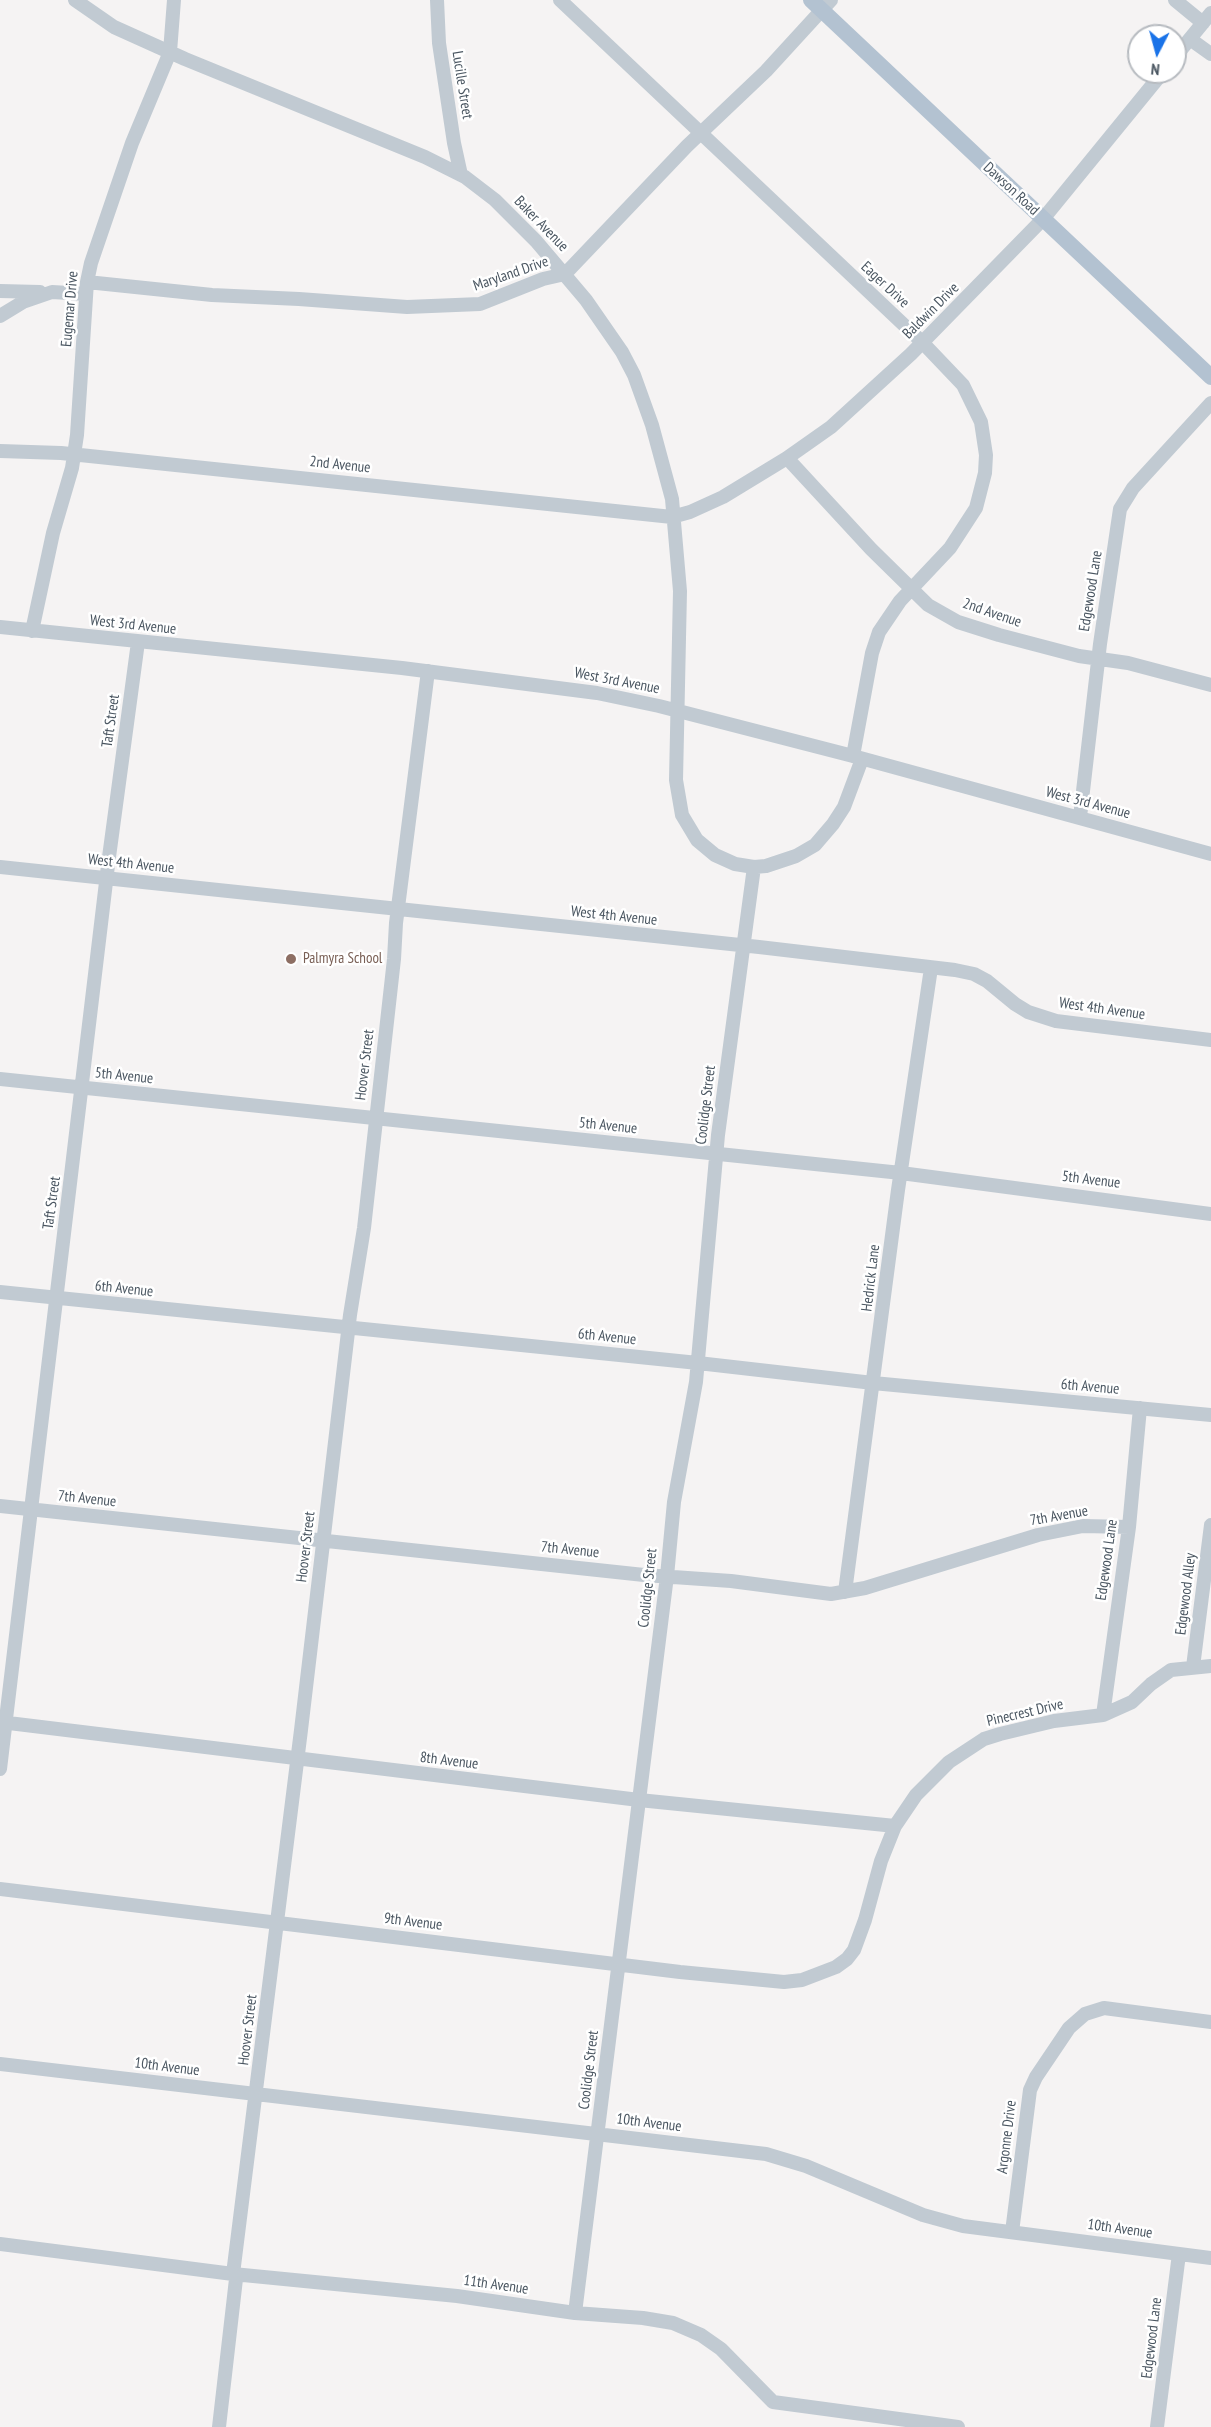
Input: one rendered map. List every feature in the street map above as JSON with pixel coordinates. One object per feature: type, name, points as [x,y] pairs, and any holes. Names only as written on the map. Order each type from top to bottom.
[{"type":"main road","name":"Dawson Road","points":[[822,4],[1043,219],[1211,377]]},
{"type":"street","name":"Baker Avenue","points":[[75,0],[114,27],[425,157],[461,175],[495,200],[565,274],[608,329],[634,375],[652,425],[675,516],[681,601],[675,756],[677,791],[682,815],[697,840],[715,855],[735,864],[754,867]]},
{"type":"street","name":"Eugemar Drive","points":[[32,631],[53,533],[74,454],[91,263],[132,144],[170,52],[174,0]]},
{"type":"street","name":"Lucille Street","points":[[437,0],[439,43],[461,175]]},
{"type":"street","name":"Eager Drive","points":[[560,0],[922,342],[963,385],[981,422],[986,455],[982,490],[972,516],[950,548],[911,588],[887,620],[876,642],[857,758],[844,807],[815,845],[783,861],[754,867]]},
{"type":"street","points":[[1174,0],[1207,18],[1187,43]]},
{"type":"street","name":"Maryland Drive","points":[[0,316],[23,302],[52,292],[87,288],[299,298],[407,308],[480,304],[543,279],[565,274],[687,146],[702,134],[822,4]]},
{"type":"street","points":[[1190,39],[1211,54]]},
{"type":"street","name":"Baldwin Drive","points":[[675,516],[690,512],[723,497],[787,458],[831,427],[922,342],[1043,219],[1153,84]]},
{"type":"street","points":[[0,291],[52,292]]},
{"type":"street","name":"Edgewood Lane","points":[[1080,817],[1098,659],[1120,509],[1133,488],[1211,403]]},
{"type":"street","name":"2nd Avenue","points":[[0,451],[74,454],[531,503],[675,516]]},
{"type":"street","name":"2nd Avenue","points":[[787,458],[871,549],[928,605],[958,622],[999,636],[1098,659],[1128,663],[1211,685]]},
{"type":"street","name":"West 3rd Avenue","points":[[0,627],[428,671],[597,693],[678,711],[1211,854]]},
{"type":"street","name":"Taft Street","points":[[0,1768],[3,1722],[32,1510],[56,1298],[138,642]]},
{"type":"street","name":"Hoover Street","points":[[219,2427],[235,2290],[236,2279],[233,2274],[257,2095],[349,1329],[364,1228],[397,910],[428,671]]},
{"type":"street","name":"West 4th Avenue","points":[[0,867],[742,946],[974,974],[991,983],[1028,1012],[1056,1021],[1211,1040]]},
{"type":"street","name":"Coolidge Street","points":[[575,2313],[667,1576],[674,1502],[698,1363],[717,1154],[742,946],[754,867]]},
{"type":"street","name":"Hedrick Lane","points":[[845,1592],[931,968]]},
{"type":"street","name":"5th Avenue","points":[[0,1079],[901,1173],[1211,1214]]},
{"type":"street","name":"6th Avenue","points":[[0,1292],[873,1383],[1211,1415]]},
{"type":"street","name":"Edgewood Lane","points":[[1103,1715],[1129,1527],[1140,1408]]},
{"type":"street","name":"7th Avenue","points":[[0,1506],[797,1588],[818,1593],[845,1592],[865,1588],[1038,1535],[1083,1526],[1129,1527]]},
{"type":"street","name":"Edgewood Alley","points":[[1193,1667],[1211,1525]]},
{"type":"street","name":"Pinecrest Drive","points":[[822,1974],[847,1959],[859,1939],[881,1861],[907,1805],[934,1775],[966,1749],[984,1740],[1054,1720],[1103,1715],[1132,1702],[1151,1684],[1171,1670],[1211,1666]]},
{"type":"street","name":"8th Avenue","points":[[3,1722],[298,1760],[639,1800],[896,1826]]},
{"type":"street","name":"9th Avenue","points":[[0,1889],[784,1982],[822,1974]]},
{"type":"street","name":"Argonne Drive","points":[[1012,2232],[1030,2090],[1036,2077],[1069,2028],[1085,2014],[1104,2008],[1211,2022]]},
{"type":"street","name":"10th Avenue","points":[[0,2064],[766,2154],[806,2166],[923,2215],[963,2226],[1211,2258]]},
{"type":"street","name":"11th Avenue","points":[[0,2244],[233,2274],[457,2296],[575,2313],[643,2318],[673,2323],[701,2335],[721,2349],[773,2402],[958,2427]]},
{"type":"street","name":"Edgewood Lane","points":[[1157,2427],[1179,2254]]},
{"type":"place","name":"Palmyra School","points":[[291,959]]}]
